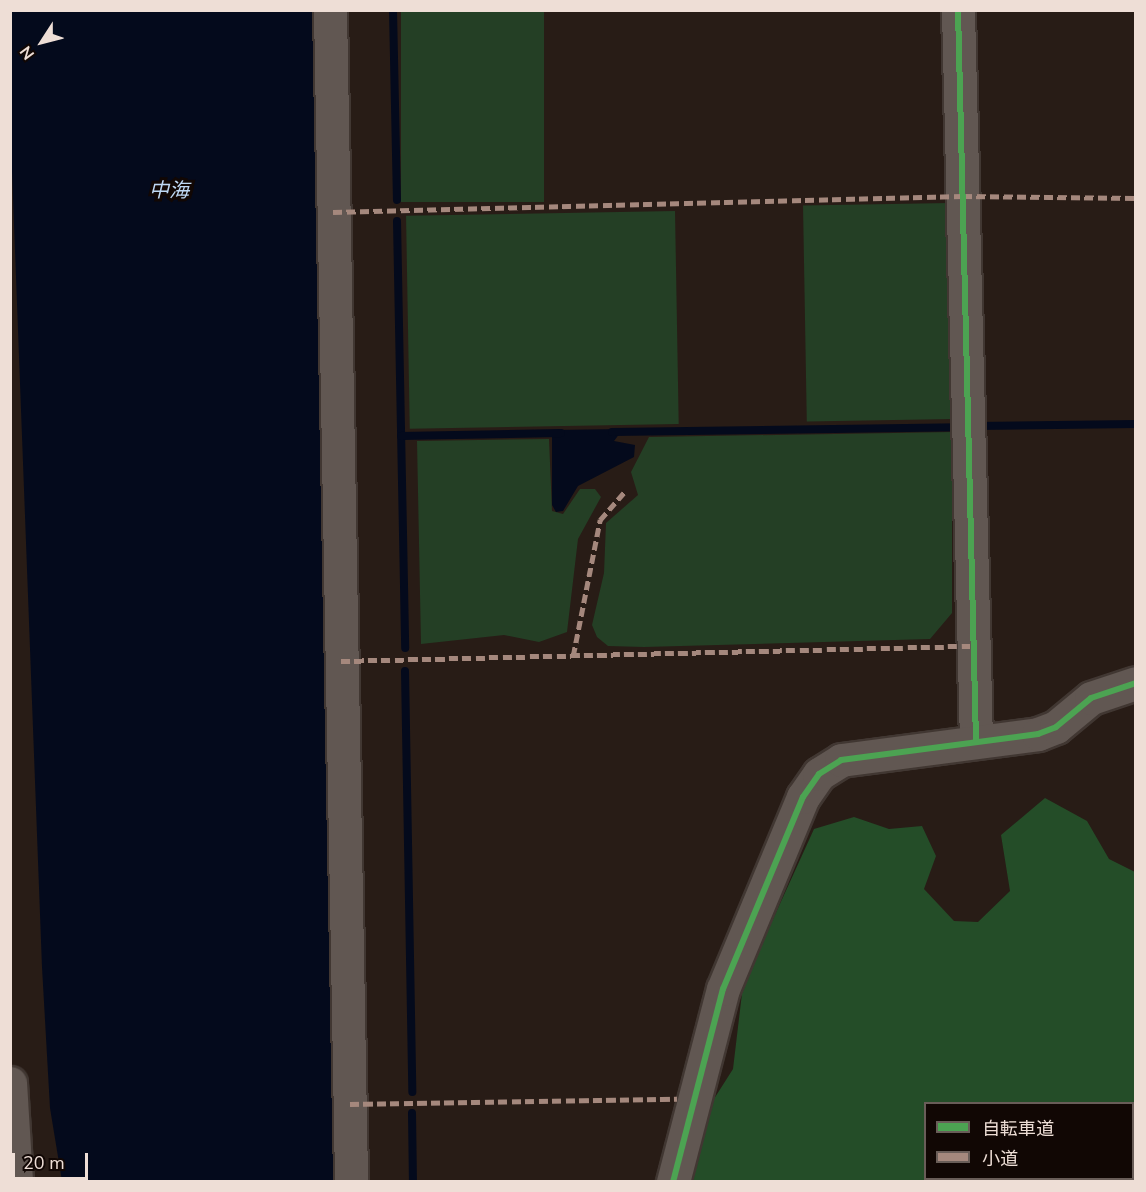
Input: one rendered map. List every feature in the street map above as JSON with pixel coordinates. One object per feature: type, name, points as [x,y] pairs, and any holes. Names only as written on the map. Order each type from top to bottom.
[{"type":"street","points":[[330,10],[351,1182]]},
{"type":"street","points":[[958,10],[975,740]]},
{"type":"street","points":[[673,1182],[690,1101],[723,989],[811,784],[827,765],[841,760],[975,740],[1038,734],[1056,727],[1091,698],[1136,683]]},
{"type":"street","points":[[10,1083],[16,1182]]},
{"type":"green space","points":[[401,11],[544,11],[544,202],[401,202]]},
{"type":"green space","points":[[950,203],[954,419],[807,422],[803,206]]},
{"type":"green space","points":[[675,211],[679,424],[410,429],[406,216]]},
{"type":"green space","points":[[952,432],[952,613],[930,639],[644,647],[608,646],[597,637],[592,625],[604,573],[606,523],[638,495],[631,472],[649,437]]},
{"type":"green space","points":[[549,439],[552,511],[563,514],[580,489],[595,489],[601,497],[578,539],[567,632],[539,642],[504,635],[421,644],[417,441]]},
{"type":"green space","points":[[1045,798],[1087,821],[1109,859],[1135,872],[1135,1181],[688,1182],[705,1113],[733,1069],[743,985],[814,829],[854,817],[889,829],[922,826],[936,856],[924,889],[954,921],[978,922],[1010,891],[1001,835]]},
{"type":"water","name":"中海","points":[[10,11],[321,11],[343,1181],[62,1181],[50,1108],[42,967],[11,144]]},
{"type":"water","points":[[623,429],[614,441],[635,445],[634,457],[578,486],[563,511],[556,512],[552,505],[552,430]]},
{"type":"waterway","points":[[393,10],[397,200]]},
{"type":"waterway","points":[[397,221],[405,648]]},
{"type":"waterway","points":[[975,426],[1136,424]]},
{"type":"waterway","points":[[612,432],[960,427]]},
{"type":"waterway","points":[[401,436],[561,433]]},
{"type":"waterway","points":[[405,671],[412,1092]]},
{"type":"waterway","points":[[412,1113],[413,1182]]},
{"type":"marked path","points":[[333,212],[963,196],[1136,198]]},
{"type":"marked path","points":[[573,656],[600,520],[624,492]]},
{"type":"marked path","points":[[341,661],[970,646]]},
{"type":"marked path","points":[[350,1104],[677,1099]]},
{"type":"cycle path","points":[[958,10],[976,740]]},
{"type":"cycle path","points":[[673,1182],[723,989],[803,797],[819,774],[841,760],[1038,734],[1056,727],[1091,698],[1136,683]]}]
